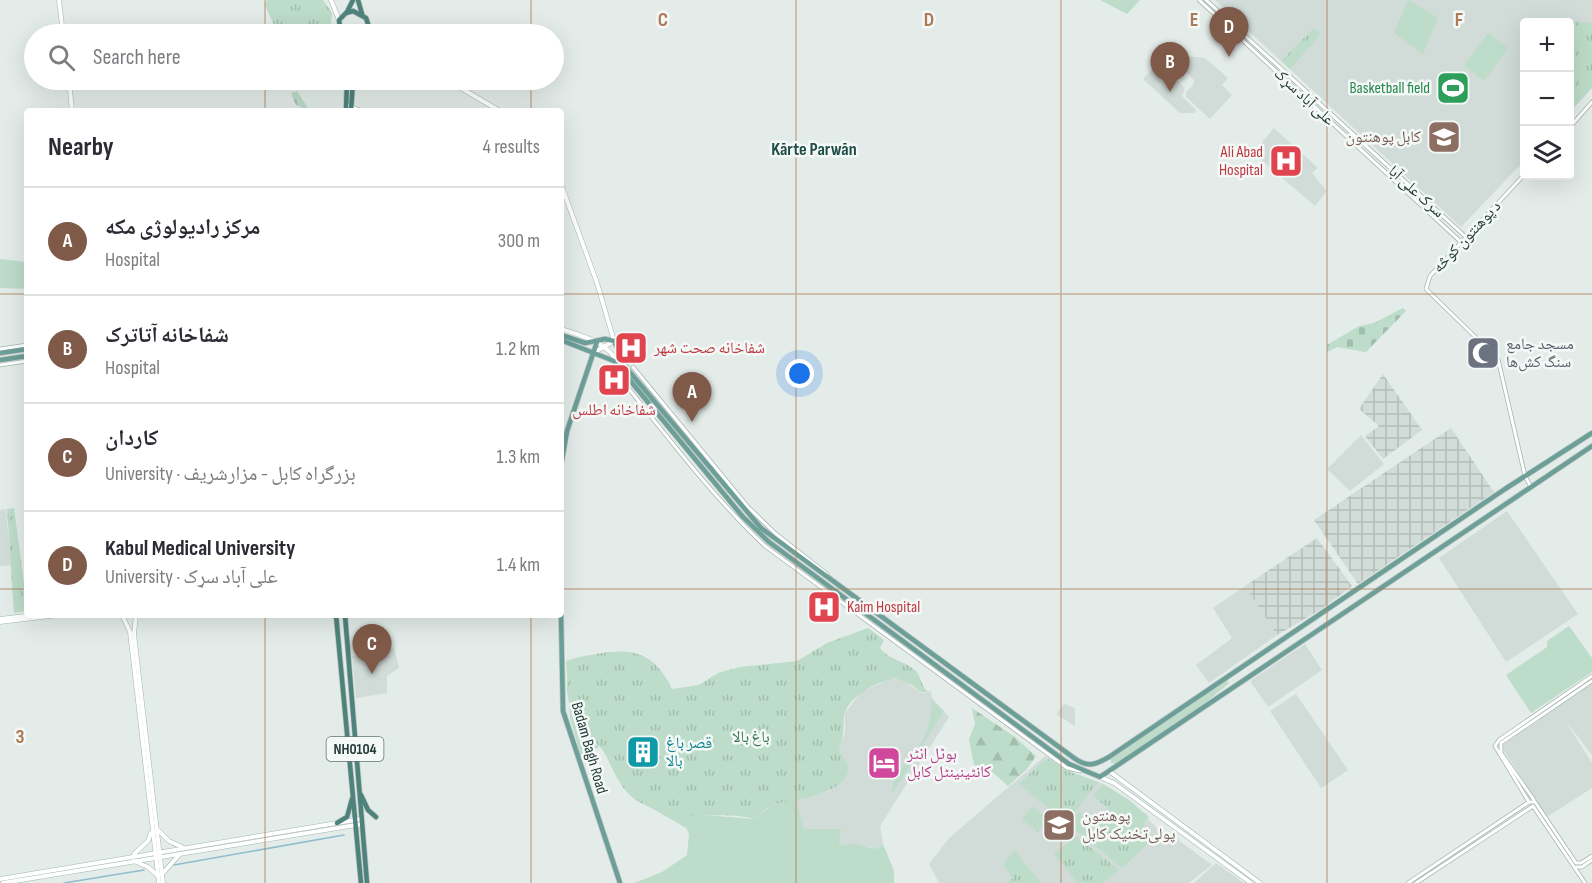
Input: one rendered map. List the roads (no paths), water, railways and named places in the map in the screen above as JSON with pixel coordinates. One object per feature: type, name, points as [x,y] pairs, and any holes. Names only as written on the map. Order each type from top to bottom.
[{"type":"highway","points":[[339,24],[339,20],[347,13],[353,0]]},
{"type":"highway","points":[[358,0],[362,14],[368,24]]},
{"type":"highway","points":[[347,13],[362,14]]},
{"type":"highway","points":[[347,90],[348,108]]},
{"type":"highway","points":[[348,108],[351,90]]},
{"type":"highway","name":"NH0104","points":[[336,618],[367,883]]},
{"type":"highway","name":"NH0104","points":[[345,618],[356,790]]},
{"type":"highway","points":[[356,790],[368,810],[376,817]]},
{"type":"highway","points":[[337,823],[349,813],[356,790]]},
{"type":"highway","name":"NH0104","points":[[359,822],[361,883]]},
{"type":"main road","points":[[59,0],[62,24]]},
{"type":"main road","points":[[332,1],[347,13]]},
{"type":"main road","points":[[332,1],[339,20]]},
{"type":"main road","points":[[70,90],[72,108]]},
{"type":"main road","points":[[464,90],[495,108]]},
{"type":"main road","points":[[564,192],[597,283],[614,341],[628,370],[744,510],[777,542],[907,648],[953,682],[1082,771],[1114,783],[1251,883]]},
{"type":"main road","points":[[564,330],[597,342],[615,357],[621,370]]},
{"type":"main road","points":[[564,336],[585,343],[605,339],[614,341]]},
{"type":"main road","points":[[564,341],[609,357],[753,528],[1079,762],[1107,765],[1108,771],[1260,883]]},
{"type":"main road","points":[[595,352],[614,341]]},
{"type":"main road","points":[[564,448],[567,431],[597,342]]},
{"type":"main road","points":[[0,351],[24,349]]},
{"type":"main road","points":[[0,360],[24,356]]},
{"type":"main road","points":[[1098,764],[1592,433]]},
{"type":"main road","points":[[1099,776],[1592,446]]},
{"type":"main road","points":[[1536,472],[1535,478],[1542,480]]},
{"type":"main road","points":[[0,621],[24,615]]},
{"type":"main road","points":[[0,621],[34,618]]},
{"type":"main road","points":[[124,618],[130,632],[161,883]]},
{"type":"main road","points":[[135,618],[134,634],[145,741]]},
{"type":"main road","name":"Badam Bagh Road","points":[[561,618],[563,711],[620,883]]},
{"type":"main road","points":[[1231,674],[1238,685]]},
{"type":"main road","points":[[1098,764],[1099,776]]},
{"type":"main road","points":[[160,877],[174,857],[183,850],[337,823],[359,822]]},
{"type":"main road","points":[[0,879],[21,878],[359,822]]},
{"type":"main road","points":[[154,829],[183,850]]},
{"type":"main road","points":[[133,858],[148,841],[154,829]]},
{"type":"main road","points":[[133,858],[160,877]]},
{"type":"main road","points":[[3,883],[8,880]]},
{"type":"street","name":"علی آباد سړک","points":[[1199,0],[1260,53],[1300,94],[1462,243]]},
{"type":"street","name":"سرک علی آبا","points":[[1206,0],[1260,53],[1467,238]]},
{"type":"street","points":[[1300,94],[1304,90]]},
{"type":"street","points":[[1570,126],[1592,102]]},
{"type":"street","points":[[1389,175],[1392,171]]},
{"type":"street","name":"د پوهنتون کوڅه","points":[[1520,179],[1430,276],[1426,289],[1498,359],[1525,476],[1531,487]]},
{"type":"street","points":[[0,351],[24,346]]},
{"type":"street","points":[[0,364],[24,361]]},
{"type":"street","points":[[633,367],[748,507],[766,525],[923,645],[927,652]]},
{"type":"street","points":[[621,370],[621,379],[749,531],[765,546],[907,648]]},
{"type":"street","points":[[1534,804],[1529,802],[1495,746],[1498,740],[1592,676]]},
{"type":"street","points":[[1585,883],[1501,753],[1500,743],[1592,681]]},
{"type":"street","points":[[1416,883],[1440,862],[1529,802]]},
{"type":"street","points":[[1408,883],[1443,866],[1534,804]]},
{"type":"street","points":[[1558,840],[1576,863],[1581,863],[1592,855]]},
{"type":"street","points":[[1574,867],[1582,867],[1592,860]]},
{"type":"street","points":[[1440,862],[1438,866],[1443,866]]},
{"type":"waterway","points":[[174,865],[344,835]]},
{"type":"waterway","points":[[64,883],[144,870]]},
{"type":"place","name":"Kabul Medical University","points":[[1229,57]]},
{"type":"place","name":"Basketball field","points":[[1453,88]]},
{"type":"place","name":"شفاخانه آتاترک","points":[[1170,92]]},
{"type":"place","name":"کابل پوهنتون","points":[[1444,137]]},
{"type":"place","name":"Ali Abad Hospital","points":[[1286,161]]},
{"type":"place","name":"شفاخانه صحت شهر","points":[[631,348]]},
{"type":"place","name":"مسجد جامع سنگ کش‌ها","points":[[1483,353]]},
{"type":"place","name":"شفاخانه اطلس","points":[[614,380]]},
{"type":"place","name":"مرکز رادیولوژی مکه","points":[[692,422]]},
{"type":"place","name":"Kaim Hospital","points":[[824,607]]},
{"type":"place","name":"کاردان","points":[[372,674]]},
{"type":"place","name":"قصر باغ بالا","points":[[643,752]]},
{"type":"place","name":"ہوٹل انٹر کانٹینینٹل کابل","points":[[884,763]]},
{"type":"place","name":"پوهنتون پولی‌تخنیک کابل","points":[[1059,825]]},
{"type":"district","name":"Kārte Parwān","points":[[814,149]]},
{"type":"park label","name":"باغ بالا","points":[[751,737]]}]
